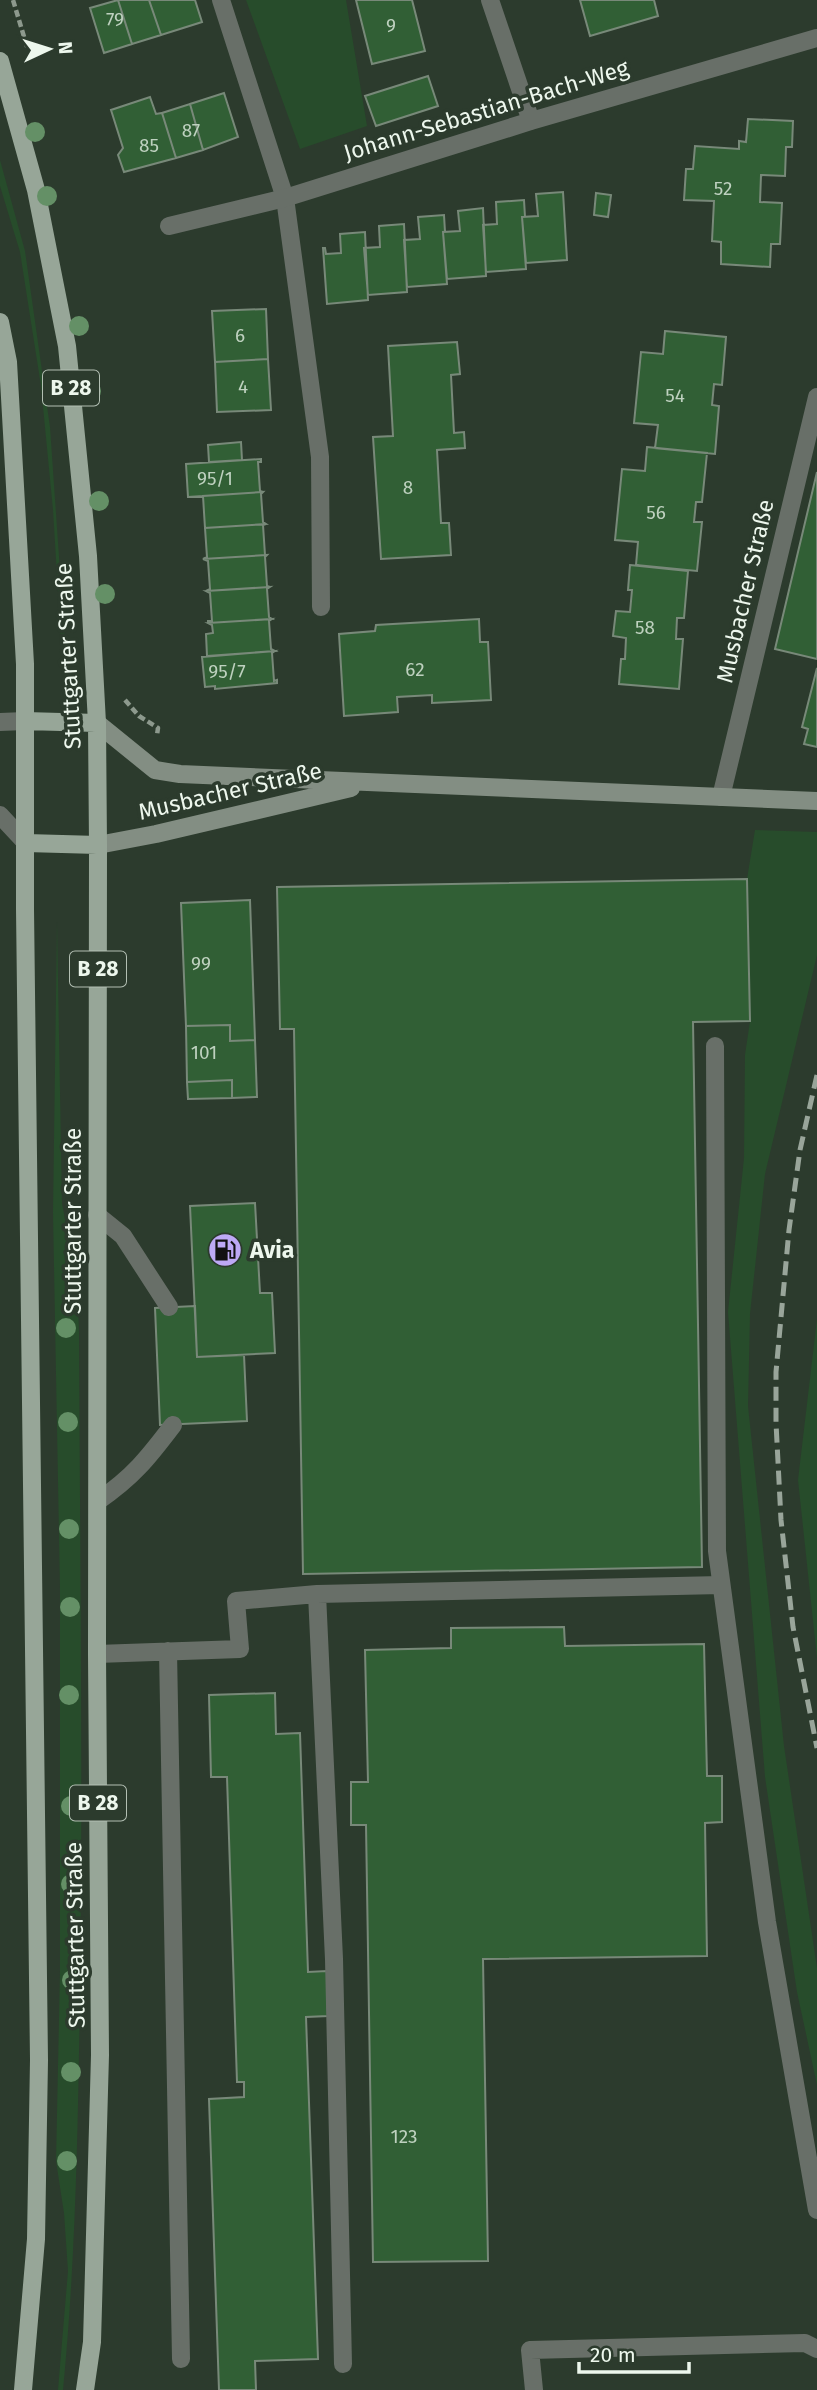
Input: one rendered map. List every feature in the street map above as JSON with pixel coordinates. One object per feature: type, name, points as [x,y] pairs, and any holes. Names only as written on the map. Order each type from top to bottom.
[{"type":"main road","name":"Stuttgarter Straße","points":[[0,61],[36,190],[67,346],[88,556],[97,723],[100,2055],[92,2342],[85,2390]]},
{"type":"main road","name":"Stuttgarter Straße","points":[[0,322],[8,362],[25,664],[39,2060],[36,2239],[23,2390]]},
{"type":"main road","points":[[25,721],[97,723]]},
{"type":"main road","points":[[26,843],[99,845]]},
{"type":"street","points":[[221,0],[285,198],[320,457],[321,607]]},
{"type":"street","points":[[490,0],[531,121]]},
{"type":"street","name":"Johann-Sebastian-Bach-Weg","points":[[169,226],[285,198],[531,121],[817,37]]},
{"type":"street","name":"Musbacher Straße","points":[[721,797],[817,397]]},
{"type":"street","points":[[0,722],[25,721]]},
{"type":"street","name":"Musbacher Straße","points":[[97,723],[155,770],[180,774],[817,801]]},
{"type":"street","name":"Musbacher Straße","points":[[99,845],[371,783]]},
{"type":"street","points":[[0,815],[26,843]]},
{"type":"street","points":[[715,1045],[717,1538],[721,1585],[767,1922],[817,2210]]},
{"type":"street","points":[[97,1215],[123,1236],[169,1307]]},
{"type":"street","points":[[99,1501],[125,1483],[173,1425]]},
{"type":"street","points":[[97,1654],[240,1649],[236,1601],[317,1594],[721,1585]]},
{"type":"street","points":[[317,1594],[334,1959],[343,2364]]},
{"type":"street","points":[[168,1651],[181,2359]]},
{"type":"street","points":[[534,2390],[530,2350],[805,2343],[817,2349]]},
{"type":"green space","points":[[246,0],[346,0],[367,126],[300,149]]},
{"type":"green space","points":[[0,160],[25,251],[50,427],[66,657],[62,657],[53,510],[41,386],[20,252],[0,186]]},
{"type":"green space","points":[[755,830],[817,832],[817,955],[765,1174],[750,1314],[748,1406],[784,1746],[817,1968],[817,2085],[797,1992],[765,1777],[728,1312],[744,1158],[745,1055],[750,1021],[747,879]]},
{"type":"green space","points":[[57,922],[62,1204],[77,1277],[79,1332],[81,1662],[77,2141],[74,2240],[63,2390],[58,2390],[68,2271],[64,2213],[56,2161],[60,1971],[60,1588],[53,1213]]},
{"type":"green space","points":[[817,1319],[817,1658],[798,1480]]},
{"type":"building","points":[[118,0],[149,0],[161,35],[132,44]]},
{"type":"building","points":[[118,0],[132,44],[104,53],[90,8]]},
{"type":"building","points":[[149,0],[195,0],[202,22],[161,35]]},
{"type":"building","points":[[356,0],[412,0],[425,51],[372,64]]},
{"type":"building","points":[[580,0],[654,0],[658,16],[590,36]]},
{"type":"building","points":[[428,76],[438,106],[376,126],[365,96]]},
{"type":"building","points":[[224,93],[238,137],[203,150],[190,104]]},
{"type":"building","points":[[150,97],[156,114],[162,113],[176,158],[124,172],[118,155],[123,148],[111,110]]},
{"type":"building","points":[[190,104],[203,150],[176,158],[162,113]]},
{"type":"building","points":[[748,119],[793,121],[792,147],[786,147],[785,176],[761,175],[760,202],[782,203],[780,244],[771,244],[770,267],[721,264],[721,242],[712,241],[714,201],[684,200],[686,169],[693,169],[695,146],[739,149],[739,141],[746,142]]},
{"type":"building","points":[[563,192],[567,260],[526,263],[522,217],[538,216],[536,194]]},
{"type":"building","points":[[596,193],[611,195],[608,217],[594,215]]},
{"type":"building","points":[[524,200],[525,217],[522,217],[526,269],[486,272],[483,225],[497,224],[496,202]]},
{"type":"building","points":[[483,208],[486,276],[447,279],[443,232],[460,231],[458,211]]},
{"type":"building","points":[[444,215],[447,284],[407,287],[404,240],[420,239],[418,217]]},
{"type":"building","points":[[404,224],[407,292],[368,295],[364,248],[380,247],[379,226]]},
{"type":"building","points":[[365,232],[368,300],[327,304],[323,248],[326,254],[341,253],[340,234]]},
{"type":"building","points":[[266,309],[268,359],[215,362],[212,311]]},
{"type":"building","points":[[665,331],[726,337],[722,385],[714,384],[712,405],[719,406],[715,454],[655,448],[658,425],[634,423],[641,352],[663,354]]},
{"type":"building","points":[[457,342],[460,374],[451,375],[454,433],[464,432],[465,448],[437,450],[441,523],[449,523],[451,555],[381,559],[373,437],[393,436],[388,346]]},
{"type":"building","points":[[268,359],[271,410],[217,412],[215,362]]},
{"type":"building","points":[[241,442],[242,460],[209,462],[208,445]]},
{"type":"building","points":[[647,447],[707,453],[702,502],[696,502],[694,522],[702,522],[697,571],[636,565],[638,542],[615,540],[622,469],[645,471]]},
{"type":"building","points":[[261,459],[261,462],[258,462],[260,491],[263,492],[188,497],[186,464]]},
{"type":"building","points":[[817,472],[817,659],[775,649]]},
{"type":"building","points":[[263,492],[263,522],[266,524],[205,528],[203,496]]},
{"type":"building","points":[[266,524],[263,525],[267,555],[203,559],[207,557],[205,528]]},
{"type":"building","points":[[267,555],[267,586],[270,587],[206,591],[210,589],[208,561],[203,559]]},
{"type":"building","points":[[630,565],[688,571],[684,618],[677,618],[676,639],[683,639],[679,689],[619,684],[621,659],[625,659],[626,638],[613,636],[616,611],[630,612]]},
{"type":"building","points":[[270,587],[267,589],[269,617],[272,619],[208,623],[212,621],[210,593],[206,591]]},
{"type":"building","points":[[272,619],[269,621],[271,649],[275,651],[207,656],[206,634],[213,633],[212,625],[208,623]]},
{"type":"building","points":[[479,619],[480,642],[488,642],[491,700],[432,703],[432,695],[397,697],[398,712],[344,716],[339,634],[375,631],[376,625]]},
{"type":"building","points":[[275,651],[272,653],[274,681],[277,680],[277,683],[215,689],[215,686],[205,687],[202,657]]},
{"type":"building","points":[[817,668],[817,747],[804,744],[808,729],[802,727]]},
{"type":"building","points":[[747,879],[750,1021],[693,1022],[702,1567],[303,1574],[294,1029],[280,1029],[277,887]]},
{"type":"building","points":[[250,900],[255,1040],[230,1041],[230,1025],[186,1026],[181,903]]},
{"type":"building","points":[[230,1025],[230,1041],[255,1040],[257,1097],[232,1098],[232,1080],[187,1082],[186,1026]]},
{"type":"building","points":[[232,1080],[232,1098],[188,1099],[187,1082]]},
{"type":"building","name":"Avia","points":[[255,1203],[260,1293],[272,1293],[275,1353],[197,1357],[190,1206]]},
{"type":"building","points":[[195,1306],[197,1357],[244,1355],[247,1421],[160,1425],[155,1308]]},
{"type":"building","points":[[564,1627],[565,1646],[704,1644],[707,1776],[722,1776],[722,1822],[705,1823],[707,1956],[483,1959],[488,2261],[373,2262],[366,1825],[351,1825],[351,1782],[368,1782],[365,1650],[451,1648],[451,1628]]},
{"type":"building","points":[[275,1693],[276,1734],[300,1733],[308,1972],[327,1971],[328,2016],[306,2017],[318,2359],[255,2361],[256,2390],[219,2390],[209,2099],[244,2097],[244,2082],[237,2082],[227,1777],[211,1777],[209,1695]]},
{"type":"railway","points":[[817,1075],[800,1150],[789,1230],[776,1372],[781,1520],[793,1627],[817,1748]]},
{"type":"place","name":"Avia","points":[[225,1250]]}]
